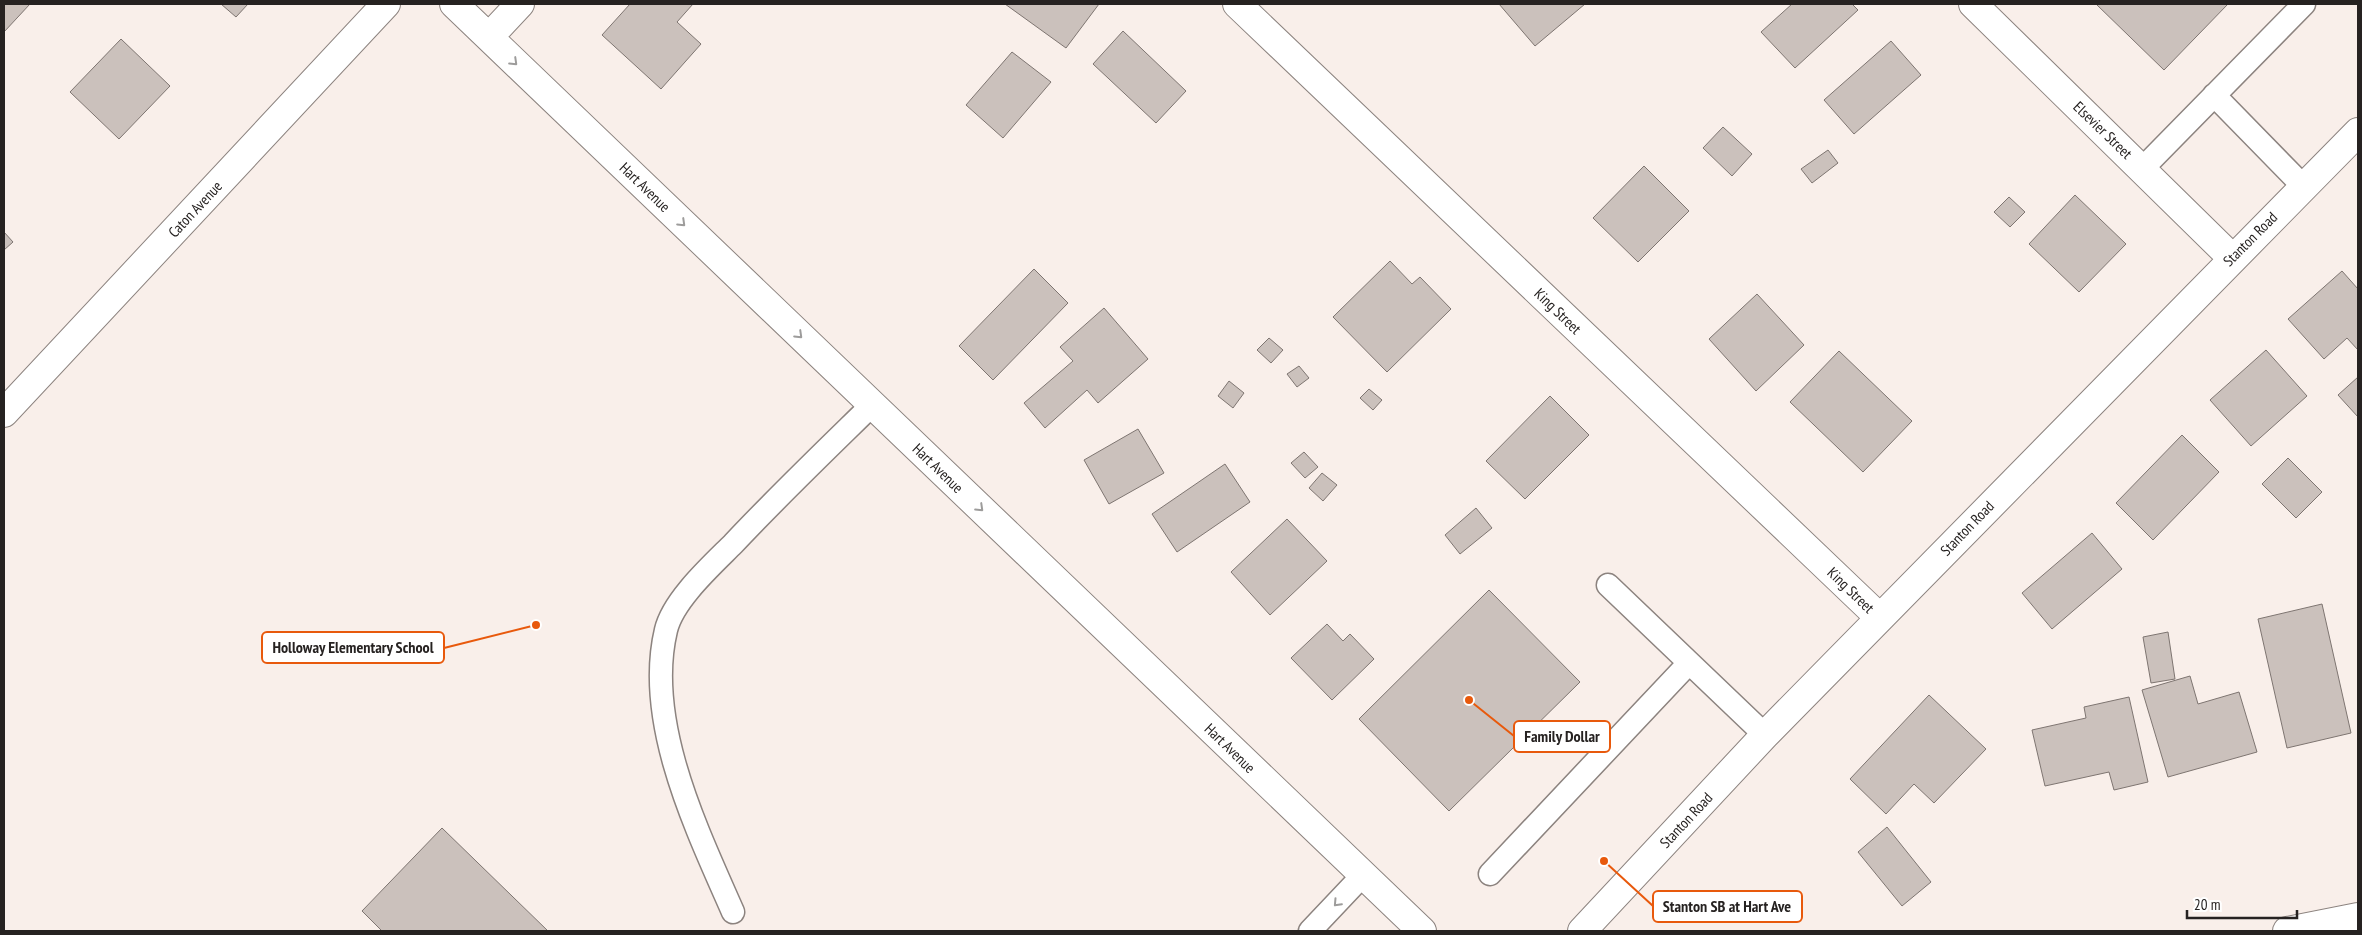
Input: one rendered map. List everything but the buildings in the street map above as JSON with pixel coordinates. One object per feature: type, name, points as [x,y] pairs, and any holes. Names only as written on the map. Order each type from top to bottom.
[{"type":"street","name":"Caton Avenue","points":[[4,414],[386,4]]},
{"type":"street","name":"Hart Avenue","points":[[454,4],[1422,931]]},
{"type":"street","points":[[489,37],[520,4]]},
{"type":"street","name":"King Street","points":[[1237,4],[1879,617]]},
{"type":"street","name":"Elsevier Street","points":[[1973,4],[2232,258]]},
{"type":"street","name":"Stanton Road","points":[[1582,931],[1765,735],[1879,617],[2358,132]]},
{"type":"street","points":[[2287,931],[2358,917]]},
{"type":"lane","points":[[2142,169],[2304,4]]},
{"type":"lane","points":[[2214,95],[2303,186]]},
{"type":"lane","points":[[734,912],[689,812],[666,727],[661,672],[666,628],[687,592],[769,505],[872,405]]},
{"type":"lane","points":[[1608,585],[1765,735]]},
{"type":"lane","points":[[1490,874],[1689,663]]},
{"type":"lane","points":[[1310,931],[1363,875]]},
{"type":"place","name":"Holloway Elementary School","points":[[536,625]]},
{"type":"place","name":"Family Dollar","points":[[1469,700]]},
{"type":"place","name":"Stanton SB at Hart Ave","points":[[1604,861]]}]
